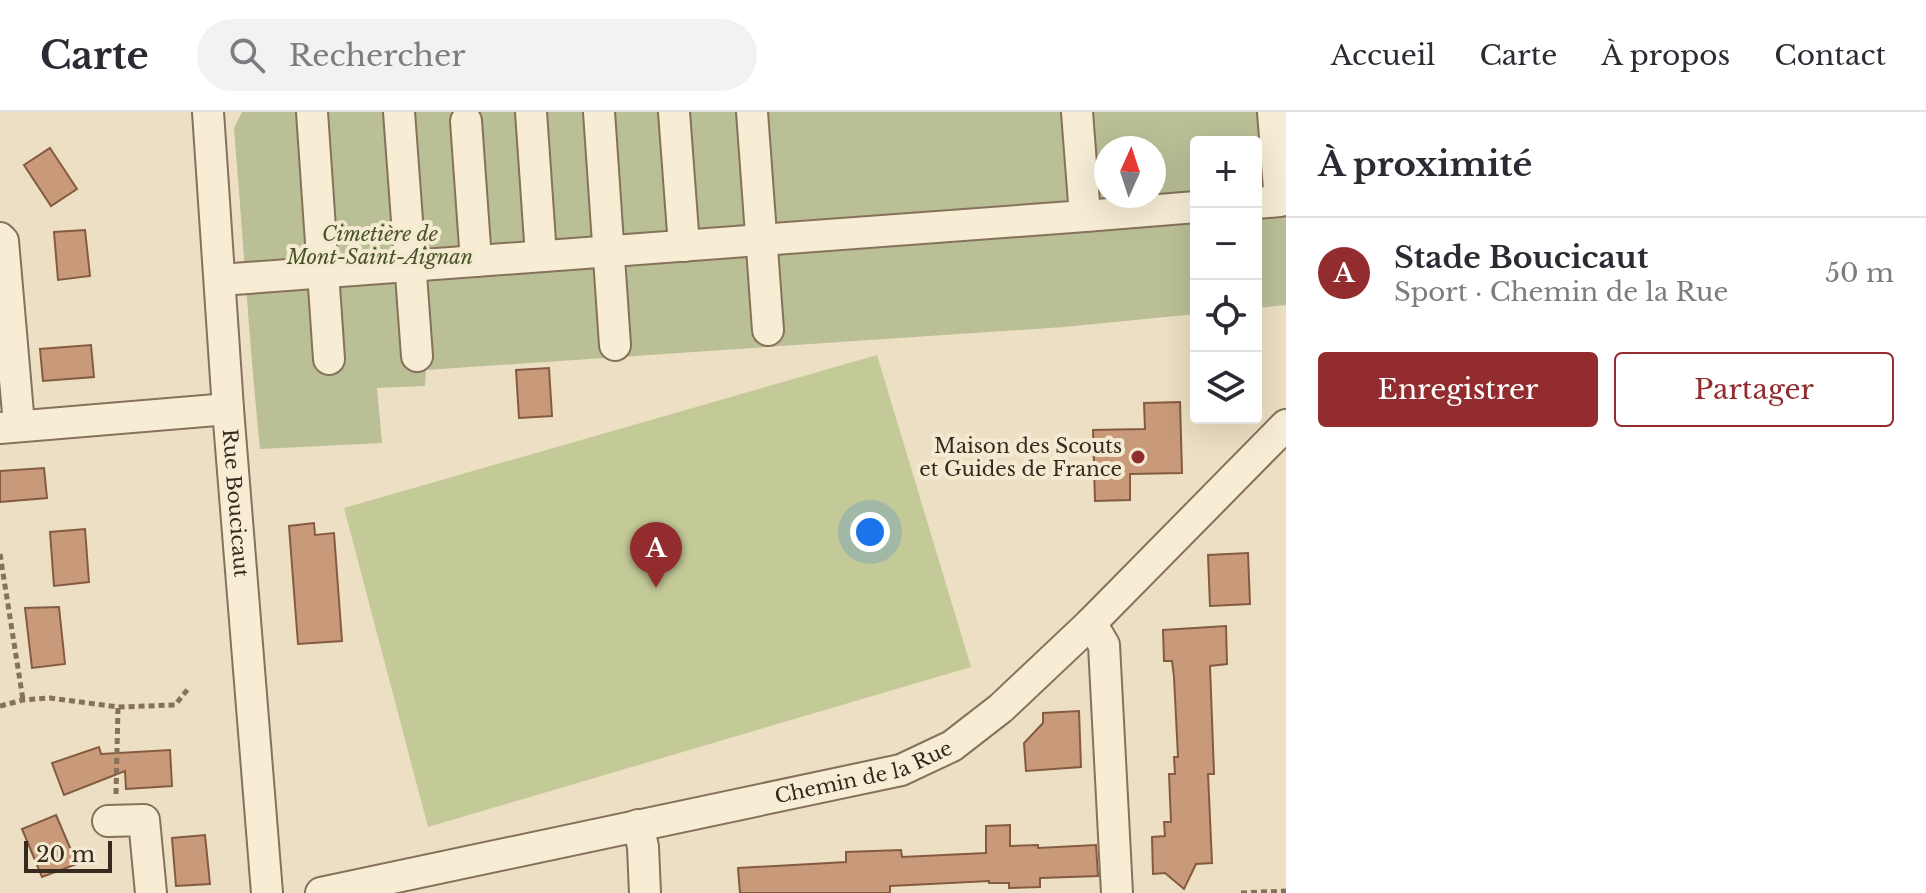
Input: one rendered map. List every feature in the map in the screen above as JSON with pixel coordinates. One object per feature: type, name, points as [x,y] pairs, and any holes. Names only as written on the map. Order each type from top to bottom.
[{"type":"street","name":"Rue Boucicaut","points":[[208,112],[228,409],[267,893]]},
{"type":"street","points":[[312,112],[329,359]]},
{"type":"street","points":[[399,112],[417,356]]},
{"type":"street","points":[[531,112],[541,256]]},
{"type":"street","points":[[599,112],[615,345]]},
{"type":"street","points":[[674,112],[684,246]]},
{"type":"street","points":[[752,112],[768,330]]},
{"type":"street","points":[[1077,112],[1085,216]]},
{"type":"street","points":[[1262,202],[1280,201],[1273,112]]},
{"type":"street","points":[[466,121],[476,261]]},
{"type":"street","points":[[220,280],[1190,207]]},
{"type":"street","points":[[0,238],[3,241],[10,426],[228,409]]},
{"type":"street","name":"Chemin de la Rue","points":[[321,893],[901,770],[952,746],[1001,708],[1091,623],[1286,425]]},
{"type":"street","points":[[1091,623],[1104,645],[1117,893]]},
{"type":"street","points":[[108,821],[144,820],[151,893]]},
{"type":"street","points":[[638,825],[643,847],[645,893]]},
{"type":"path","points":[[0,554],[23,700]]},
{"type":"path","points":[[0,706],[50,698],[118,707],[175,705],[188,689]]},
{"type":"path","points":[[108,821],[116,794],[118,707]]},
{"type":"path","points":[[1241,893],[1286,891]]},
{"type":"green space","name":"Cimetière de Mont-Saint-Aignan","points":[[242,112],[1286,112],[1286,305],[1262,307],[1262,136],[1190,136],[1190,315],[1064,327],[426,370],[425,386],[377,388],[382,443],[260,449],[234,128]]},
{"type":"green space","points":[[877,355],[971,667],[428,827],[344,508]]},
{"type":"building","points":[[50,148],[77,189],[51,206],[24,165]]},
{"type":"building","points":[[85,230],[90,276],[58,280],[54,232]]},
{"type":"building","points":[[91,345],[94,377],[43,381],[40,349]]},
{"type":"building","points":[[549,368],[552,416],[519,418],[516,370]]},
{"type":"building","name":"Maison des Scouts et Guides de France","points":[[1180,402],[1182,473],[1130,474],[1130,500],[1095,501],[1093,430],[1145,429],[1144,403]]},
{"type":"building","points":[[44,468],[47,498],[0,502],[0,471]]},
{"type":"building","points":[[314,523],[315,535],[334,533],[342,641],[298,644],[289,526]]},
{"type":"building","points":[[85,529],[89,582],[54,586],[50,532]]},
{"type":"building","points":[[1248,553],[1250,604],[1210,606],[1208,555]]},
{"type":"building","points":[[59,607],[65,664],[32,668],[25,608]]},
{"type":"building","points":[[1226,626],[1227,664],[1210,666],[1214,774],[1208,774],[1212,863],[1196,864],[1184,889],[1165,873],[1153,874],[1152,837],[1165,836],[1164,822],[1171,822],[1169,774],[1175,774],[1174,757],[1178,757],[1174,677],[1172,661],[1164,661],[1163,630]]},
{"type":"building","points":[[1079,711],[1081,767],[1026,771],[1024,743],[1043,723],[1043,713]]},
{"type":"building","points":[[99,747],[101,754],[170,750],[172,786],[126,789],[125,771],[64,795],[52,763]]},
{"type":"building","points":[[56,815],[77,864],[42,877],[22,829]]},
{"type":"building","points":[[1010,825],[1010,846],[1096,845],[1098,876],[1040,878],[1040,887],[1009,888],[1009,883],[989,881],[890,886],[890,893],[740,893],[738,868],[846,862],[846,852],[901,850],[902,857],[986,853],[986,826]]},
{"type":"building","points":[[205,835],[210,884],[176,886],[172,838]]},
{"type":"place","name":"Maison des Scouts et Guides de France","points":[[1138,457]]},
{"type":"place","name":"Stade Boucicaut","points":[[656,588]]}]
